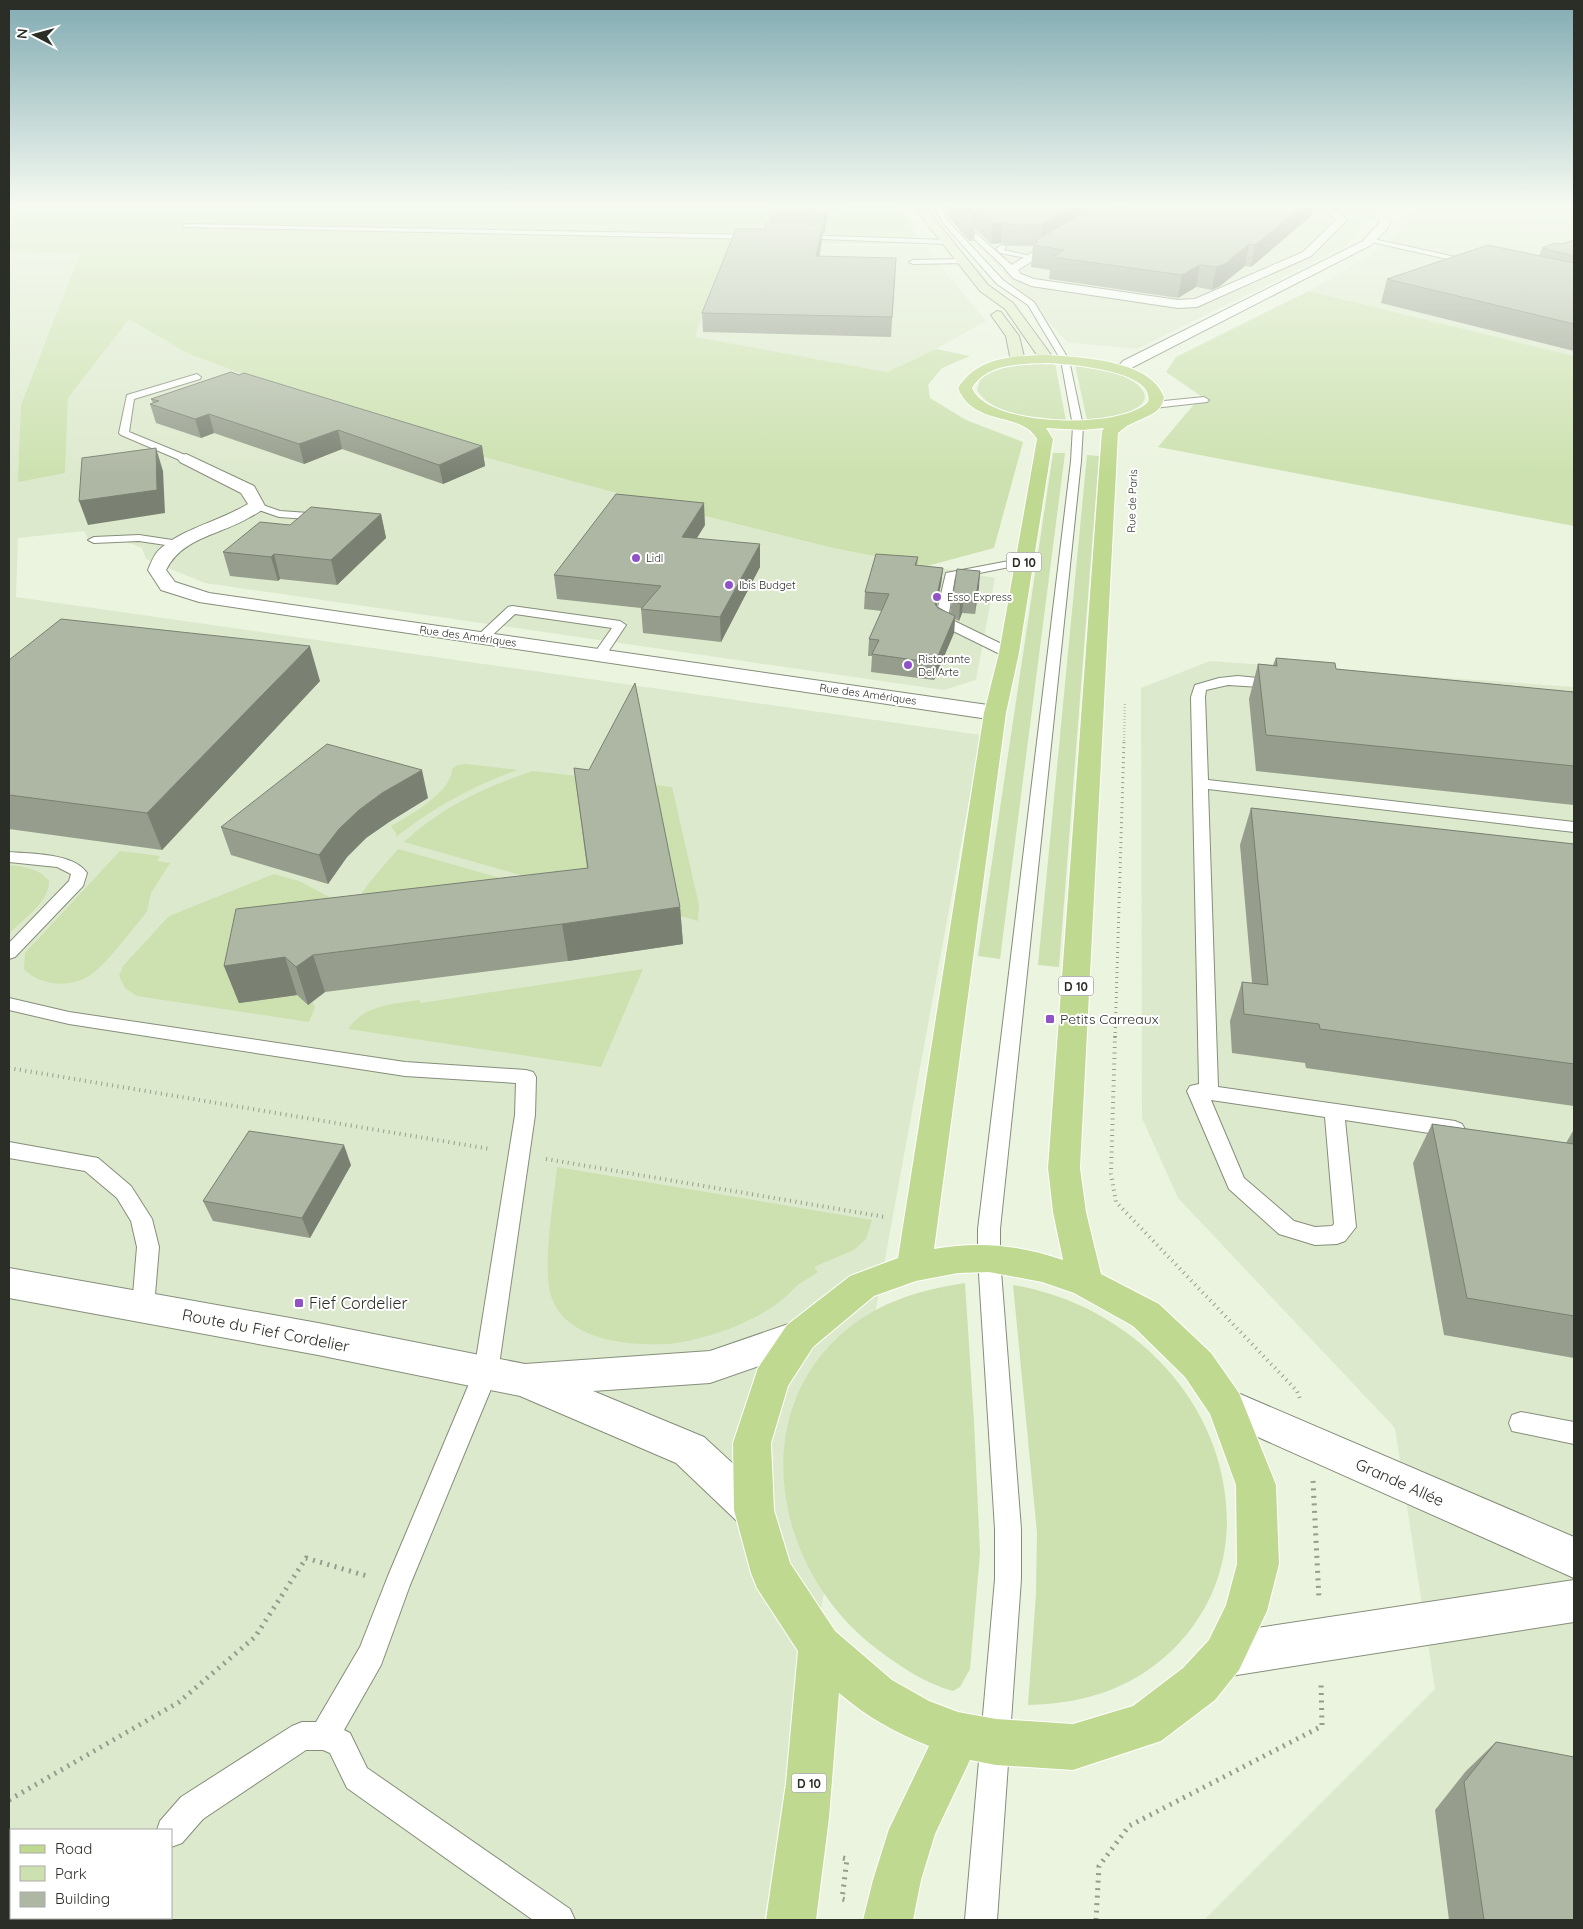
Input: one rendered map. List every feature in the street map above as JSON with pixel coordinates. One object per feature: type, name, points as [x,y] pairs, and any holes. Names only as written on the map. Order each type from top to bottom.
[{"type":"main road","points":[[980,296],[996,313],[1012,336],[1018,361]]},
{"type":"main road","points":[[995,296],[1009,306],[1047,359]]},
{"type":"main road","points":[[1065,360],[1104,365],[1122,370],[1144,380],[1161,396],[1144,413],[1128,419],[1078,426],[1025,421],[1000,414],[981,406],[969,397],[965,388],[968,379],[979,371],[996,365],[1018,361],[1065,360]]},
{"type":"main road","name":"Rue de Paris","points":[[1086,1283],[1070,1222],[1064,1168],[1110,431],[1128,419]]},
{"type":"main road","name":"D 10","points":[[914,1267],[996,713],[1009,653],[1045,439],[1040,430],[1025,421]]},
{"type":"main road","points":[[989,1258],[1043,1268],[1086,1283],[1146,1316],[1198,1365],[1226,1405],[1256,1485],[1258,1564],[1246,1611],[1224,1655],[1198,1684],[1145,1724],[1073,1747],[977,1738],[916,1718],[876,1696],[820,1646],[772,1573],[754,1510],[752,1443],[771,1380],[800,1336],[862,1286],[914,1267],[958,1259],[989,1258]]},
{"type":"main road","name":"D 10","points":[[791,1920],[803,1850],[816,1724],[820,1646]]},
{"type":"main road","points":[[871,1911],[897,1880],[913,1829],[977,1738]]},
{"type":"street","points":[[1125,296],[1178,304],[1197,303],[1213,296]]},
{"type":"street","points":[[1122,370],[1128,364],[1260,296]]},
{"type":"street","points":[[186,459],[248,490],[257,506]]},
{"type":"street","name":"Rue des Amériques","points":[[257,506],[234,519],[188,538],[165,554],[157,570],[168,586],[206,598],[996,713]]},
{"type":"street","name":"Route du Fief Cordelier","points":[[9,1283],[522,1380],[690,1450],[754,1510]]},
{"type":"street","name":"Route du Fief Cordelier","points":[[522,1380],[710,1367],[800,1336]]},
{"type":"street","name":"Grande Allée","points":[[1226,1405],[1574,1558]]},
{"type":"street","points":[[1224,1655],[1574,1601]]},
{"type":"lane","points":[[981,1920],[977,1738],[1008,1579],[1008,1529],[989,1258],[991,1207],[1076,461],[1078,426],[1065,360],[1035,310],[1019,296]]},
{"type":"lane","points":[[186,459],[124,433],[130,397],[197,377]]},
{"type":"lane","points":[[257,506],[279,514],[323,517]]},
{"type":"lane","points":[[94,540],[139,538],[180,544]]},
{"type":"lane","points":[[1009,653],[941,620],[950,576],[1025,561]]},
{"type":"lane","points":[[482,638],[512,610],[620,625],[599,655]]},
{"type":"lane","points":[[1209,1092],[1198,697],[1200,688],[1212,682],[1228,679],[1288,685]]},
{"type":"lane","points":[[1200,784],[1574,827]]},
{"type":"lane","points":[[9,857],[67,864],[76,868],[79,873],[77,882],[9,953]]},
{"type":"lane","points":[[9,1004],[69,1018],[405,1069],[526,1077],[525,1115],[486,1372],[397,1585],[371,1655],[324,1736]]},
{"type":"lane","points":[[1334,1111],[1346,1227],[1337,1235],[1315,1236],[1287,1228],[1236,1183],[1197,1090],[1478,1133]]},
{"type":"lane","points":[[9,1150],[91,1164],[124,1192],[142,1219],[148,1248],[143,1307]]},
{"type":"lane","points":[[1521,1423],[1574,1433]]},
{"type":"lane","points":[[172,1831],[192,1808],[302,1736],[324,1736],[340,1743],[357,1778],[559,1920]]},
{"type":"path","points":[[1126,693],[1112,1174],[1116,1202],[1298,1391],[1302,1408]]},
{"type":"path","points":[[9,1068],[885,1217]]},
{"type":"path","points":[[1313,1478],[1319,1609]]},
{"type":"path","points":[[9,1800],[179,1702],[255,1637],[306,1558],[397,1585]]},
{"type":"path","points":[[1096,1920],[1099,1866],[1129,1826],[1322,1726],[1321,1674]]},
{"type":"path","points":[[840,1857],[847,1859],[842,1899],[871,1911]]},
{"type":"shaded area","points":[[9,296],[63,296],[21,403],[65,473],[68,398],[129,318],[189,354],[326,405],[665,506],[833,548],[995,578],[976,680],[944,690],[205,583],[146,559],[142,548],[126,542],[90,542],[84,531],[18,538],[16,597],[981,735],[764,1920],[9,1920]]},
{"type":"shaded area","points":[[710,296],[965,296],[986,321],[936,349],[887,372],[695,338]]},
{"type":"shaded area","points":[[1025,296],[1244,296],[1137,349],[1067,342]]},
{"type":"shaded area","points":[[1329,296],[1574,296],[1574,356]]},
{"type":"shaded area","points":[[1210,661],[1574,687],[1574,1920],[1204,1920],[1435,1689],[1395,1428],[1178,1198],[1142,1118],[1141,688]]},
{"type":"green space","points":[[63,296],[710,296],[695,337],[887,372],[936,349],[970,356],[942,368],[928,385],[930,398],[966,420],[1023,442],[994,548],[927,566],[833,548],[665,506],[444,446],[189,354],[129,319],[68,398],[65,473],[18,482],[21,404]]},
{"type":"green space","points":[[1299,296],[1329,296],[1574,356],[1574,526],[1158,447],[1201,396],[1166,372],[1176,357]]},
{"type":"green space","points":[[1055,363],[1066,421],[1030,417],[1004,411],[984,398],[977,390],[980,380],[997,370],[1016,365]]},
{"type":"green space","points":[[1075,365],[1108,371],[1132,380],[1144,394],[1144,401],[1138,407],[1128,412],[1087,420]]},
{"type":"green space","points":[[1053,453],[1065,453],[1000,959],[978,956]]},
{"type":"green space","points":[[1087,455],[1099,456],[1059,967],[1038,965]]},
{"type":"green space","points":[[466,764],[518,770],[454,798],[424,816],[396,837],[396,833],[391,826],[437,795],[450,778],[452,769],[457,765]]},
{"type":"green space","points":[[533,771],[604,779],[595,896],[404,842],[433,819],[464,799]]},
{"type":"green space","points":[[621,781],[672,787],[699,905],[698,921],[677,915]]},
{"type":"green space","points":[[398,849],[589,903],[353,906],[368,884]]},
{"type":"green space","points":[[120,851],[160,856],[157,861],[170,863],[151,893],[147,911],[142,918],[109,957],[89,976],[64,984],[46,982],[31,975],[24,969],[25,953]]},
{"type":"green space","points":[[9,865],[41,873],[49,881],[48,889],[40,903],[9,934]]},
{"type":"green space","points":[[274,874],[299,881],[343,904],[239,1003],[295,995],[312,1001],[315,1007],[309,1022],[137,996],[125,988],[119,976],[123,966],[169,916]]},
{"type":"green space","points":[[643,969],[601,1067],[348,1029],[362,1015],[371,1010],[389,1005],[419,1000],[421,1003]]},
{"type":"green space","points":[[557,1167],[872,1220],[866,1239],[854,1250],[814,1267],[818,1272],[799,1284],[770,1308],[743,1323],[684,1342],[634,1344],[616,1341],[583,1331],[569,1322],[558,1311],[551,1296],[548,1251]]},
{"type":"green space","points":[[965,1283],[980,1553],[970,1669],[960,1687],[953,1691],[932,1684],[913,1674],[877,1649],[842,1616],[814,1577],[795,1534],[785,1489],[785,1443],[796,1399],[819,1358],[855,1323],[894,1301],[936,1288]]},
{"type":"green space","points":[[1013,1285],[1055,1296],[1095,1313],[1132,1336],[1164,1365],[1190,1399],[1210,1437],[1223,1478],[1227,1522],[1224,1555],[1215,1586],[1200,1615],[1180,1642],[1148,1670],[1130,1681],[1111,1690],[1091,1696],[1050,1704],[1028,1705],[1036,1594],[1037,1533]]},
{"type":"building","points":[[709,296],[893,296],[892,317],[702,313]]},
{"type":"building","points":[[1458,296],[1574,296],[1574,324]]},
{"type":"building","points":[[231,372],[239,375],[244,373],[482,446],[439,465],[338,430],[299,444],[209,414],[195,419],[150,404],[159,401],[151,399]]},
{"type":"building","points":[[156,448],[157,490],[79,501],[82,458]]},
{"type":"building","points":[[616,494],[704,503],[682,537],[760,544],[720,617],[641,609],[661,586],[554,575]]},
{"type":"building","points":[[311,507],[381,514],[331,560],[274,554],[271,557],[223,552],[260,522],[290,525]]},
{"type":"building","points":[[876,554],[918,557],[915,565],[943,568],[935,604],[938,608],[955,616],[935,663],[872,654],[879,640],[869,639],[889,594],[865,592]]},
{"type":"building","points":[[957,569],[980,571],[976,597],[964,596],[960,604],[952,600]]},
{"type":"building","points":[[61,619],[310,646],[147,813],[9,795],[9,660]]},
{"type":"building","points":[[1276,658],[1335,663],[1336,669],[1574,692],[1574,766],[1266,735],[1258,664],[1277,666]]},
{"type":"building","points":[[635,683],[680,907],[562,924],[313,955],[296,967],[285,957],[224,966],[236,909],[588,868],[574,768],[589,770]]},
{"type":"building","points":[[327,744],[422,770],[382,793],[359,810],[339,829],[319,855],[221,827]]},
{"type":"building","points":[[1251,808],[1574,844],[1574,1064],[1320,1029],[1319,1024],[1244,1014],[1242,982],[1268,985]]},
{"type":"building","points":[[1432,1124],[1574,1144],[1574,1316],[1467,1298]]},
{"type":"building","points":[[249,1131],[344,1145],[302,1218],[203,1201]]},
{"type":"building","points":[[1496,1742],[1574,1757],[1574,1920],[1484,1920],[1464,1782]]},
{"type":"place","name":"Lidl","points":[[636,558]]},
{"type":"place","name":"Ibis Budget","points":[[729,585]]},
{"type":"place","name":"Esso Express","points":[[937,597]]},
{"type":"place","name":"Ristorante Del Arte","points":[[908,665]]},
{"type":"place","name":"Petits Carreaux","points":[[1050,1019]]},
{"type":"place","name":"Fief Cordelier","points":[[299,1303]]}]
